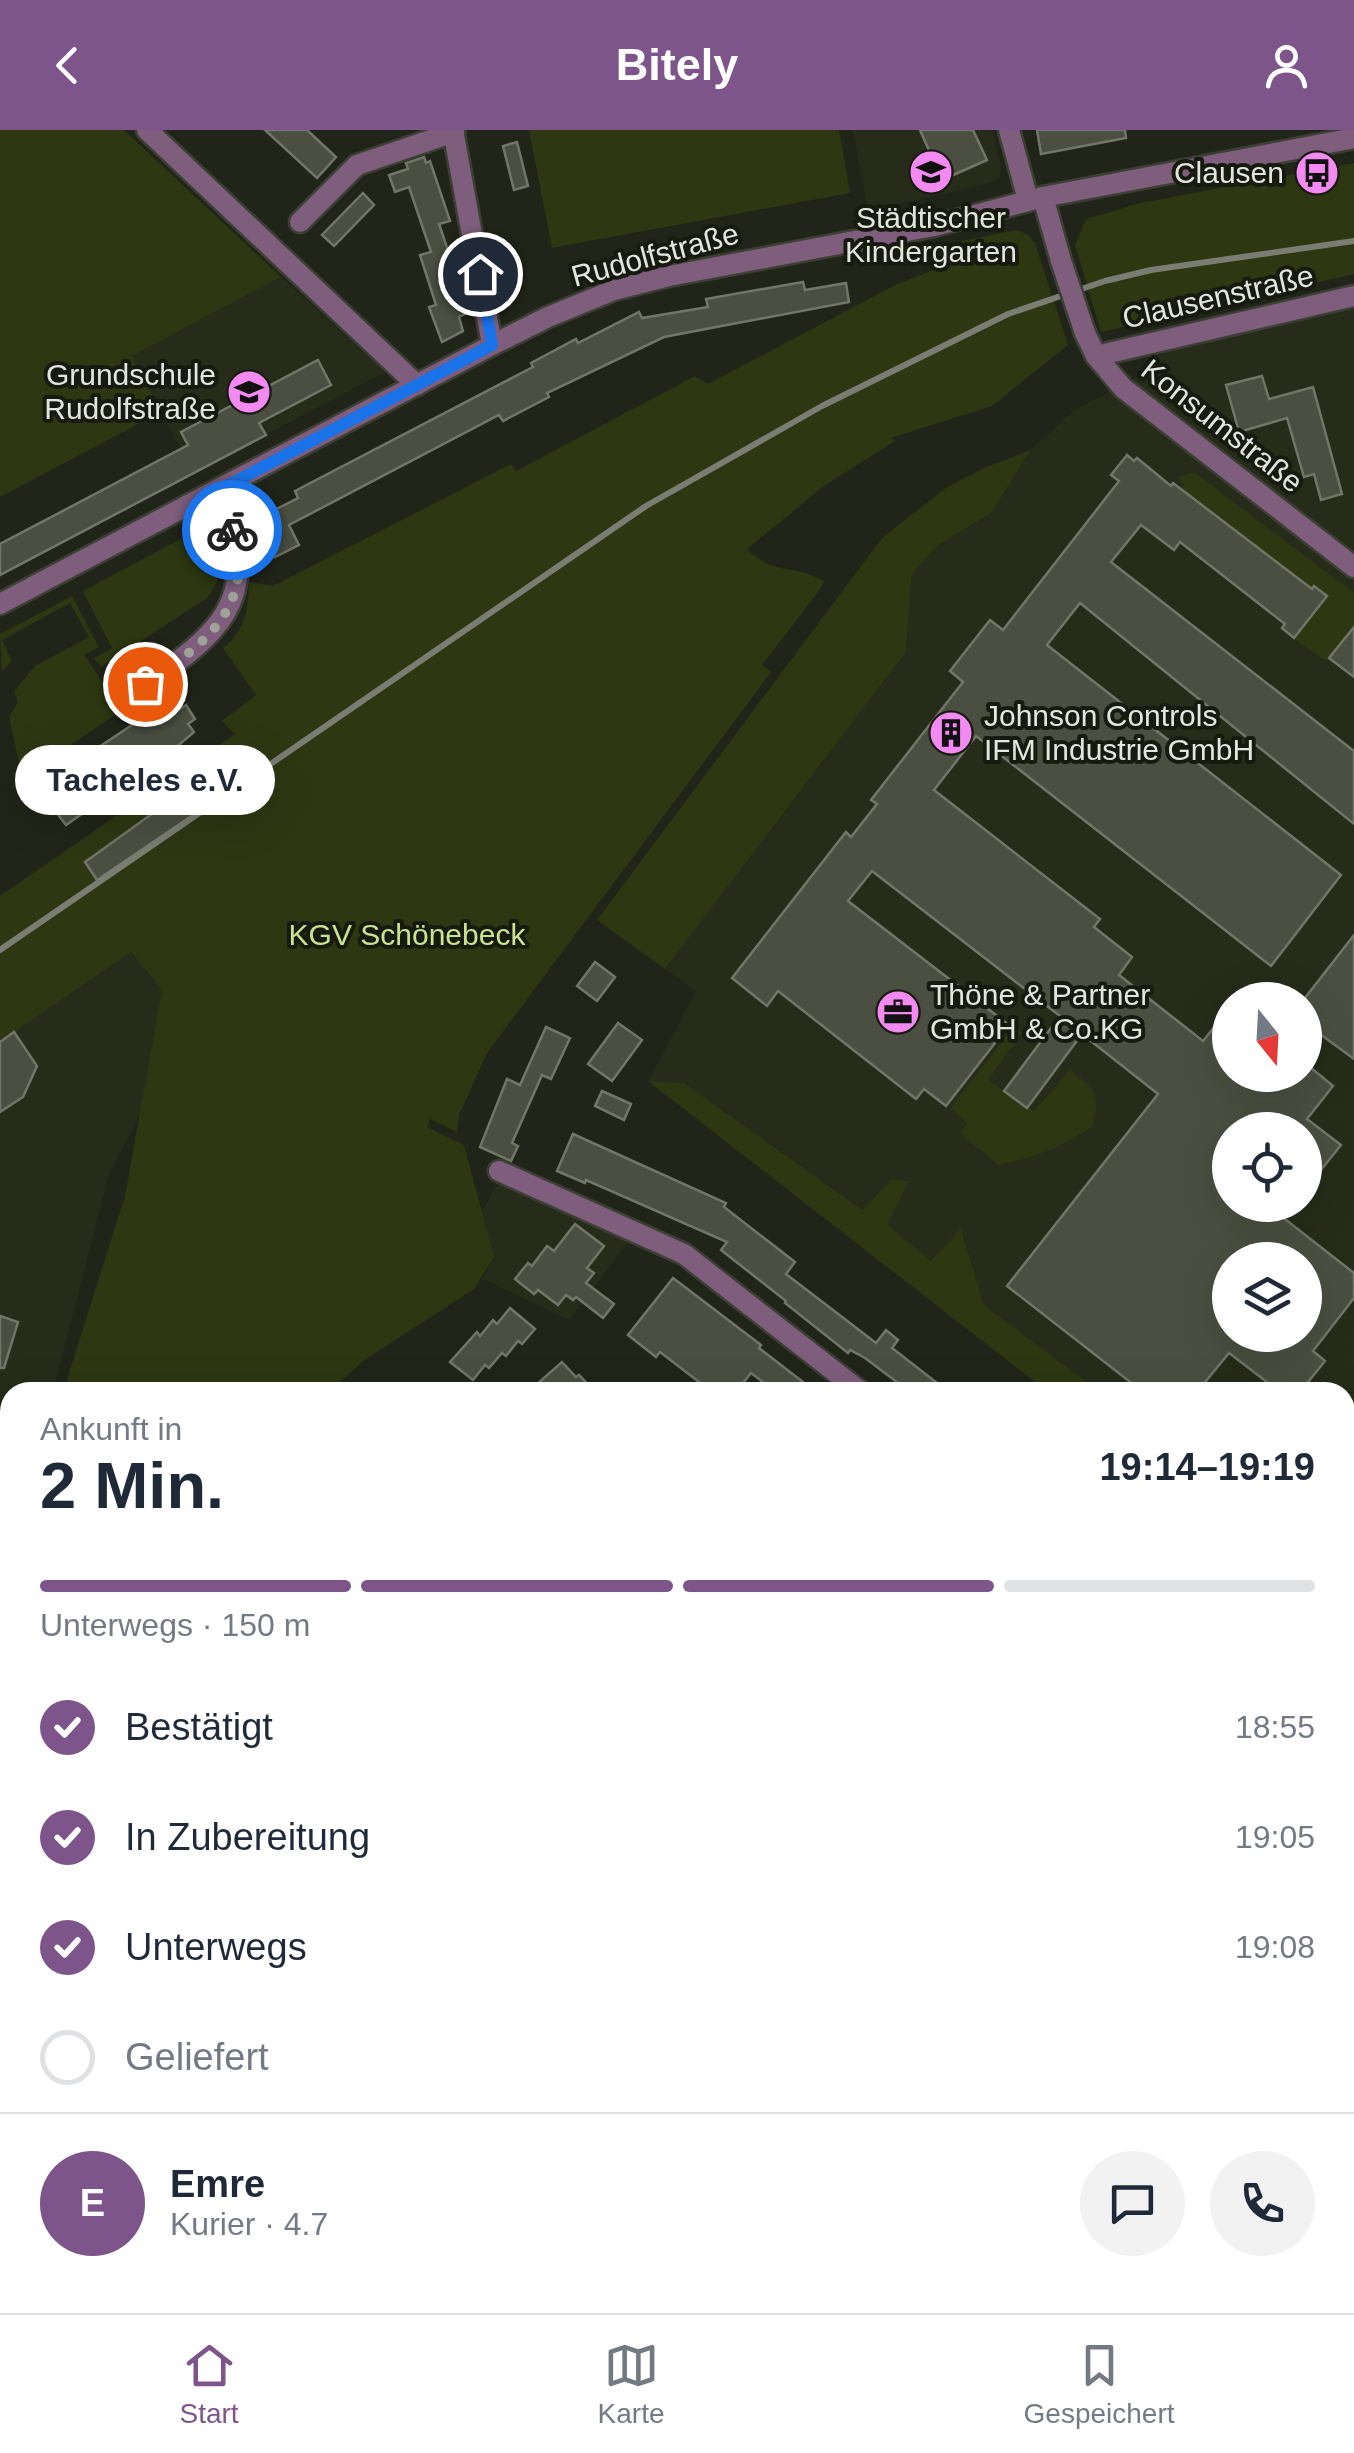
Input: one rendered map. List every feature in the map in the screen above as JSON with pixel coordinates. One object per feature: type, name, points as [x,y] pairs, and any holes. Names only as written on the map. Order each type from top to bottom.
[{"type":"street","points":[[147,130],[418,385]]},
{"type":"street","points":[[1009,130],[1035,198]]},
{"type":"street","points":[[300,222],[356,165],[453,131],[492,345]]},
{"type":"street","name":"Rudolfstraße","points":[[0,604],[492,345],[614,290],[732,263],[934,226],[1035,198],[1354,138]]},
{"type":"street","name":"Konsumstraße","points":[[1035,198],[1062,261],[1085,333],[1106,371],[1140,402],[1354,567]]},
{"type":"street","name":"Clausenstraße","points":[[1096,356],[1354,296]]},
{"type":"street","points":[[120,700],[192,652],[229,609],[238,575],[235,536],[216,492]]},
{"type":"street","points":[[499,1171],[684,1254],[848,1382]]},
{"type":"shaded area","name":"Städtischer Kindergarten","points":[[853,130],[992,130],[1000,176],[991,183],[868,211]]},
{"type":"shaded area","name":"Grundschule Rudolfstraße","points":[[281,277],[385,372],[193,473],[132,356]]},
{"type":"shaded area","points":[[1354,308],[1354,1382],[1087,1382],[984,1305],[962,1229],[931,1261],[886,1224],[909,1182],[891,1179],[864,1210],[684,1083],[648,1081],[696,992],[665,969],[906,652],[912,574],[937,546],[991,512],[1031,450],[1074,410],[1150,371],[1155,359],[1165,353]]},
{"type":"shaded area","points":[[131,951],[162,990],[141,1112],[109,1174],[56,1382],[0,1382],[0,1042]]},
{"type":"shaded area","points":[[499,1185],[507,1185],[630,1240],[569,1320],[483,1279],[491,1263],[481,1215]]},
{"type":"green space","points":[[0,130],[124,130],[281,277],[132,356],[161,412],[0,497]]},
{"type":"green space","points":[[529,130],[839,130],[850,193],[552,248]]},
{"type":"green space","points":[[1354,163],[1354,274],[1101,332],[1075,245],[1086,219],[1140,203]]},
{"type":"green space","name":"KGV Schönebeck","points":[[1016,230],[1027,234],[1035,243],[1068,345],[992,406],[891,438],[895,441],[824,486],[747,549],[775,567],[824,581],[762,665],[771,672],[487,1053],[459,1115],[457,1132],[430,1119],[427,1127],[464,1145],[494,1257],[474,1289],[363,1361],[340,1382],[66,1382],[125,1196],[162,990],[131,952],[0,1042],[0,896],[235,734],[222,721],[256,695],[223,648],[237,634],[244,619],[249,582],[273,586],[511,464],[516,471],[695,376],[708,384],[897,284],[965,258],[962,241]]},
{"type":"green space","points":[[1031,450],[991,513],[937,546],[912,574],[906,652],[665,969],[597,920],[882,538],[947,487]]},
{"type":"green space","points":[[1194,472],[1354,593],[1354,625],[1325,661],[1294,638],[1327,595],[1315,586],[1312,589],[1181,488],[1184,484],[1178,477]]},
{"type":"green space","points":[[222,517],[221,569],[207,598],[101,667],[94,658],[112,648],[83,591]]},
{"type":"green space","points":[[72,596],[99,647],[84,655],[122,710],[27,775],[20,767],[9,717],[18,702],[14,692],[35,666],[89,637],[70,603],[2,640],[12,661],[2,671],[0,634]]},
{"type":"green space","points":[[1014,1026],[1022,1033],[988,1080],[1034,1111],[1070,1070],[1091,1088],[1096,1107],[1092,1127],[1081,1134],[1047,1151],[999,1165],[960,1134],[967,1123],[950,1108]]},
{"type":"green space","points":[[648,1081],[684,1083],[863,1210],[891,1179],[909,1181],[887,1224],[931,1261],[961,1228],[984,1305],[1087,1382],[1035,1382]]},
{"type":"building","points":[[265,130],[307,130],[336,157],[317,178]]},
{"type":"building","points":[[920,130],[973,130],[987,160],[942,180]]},
{"type":"building","points":[[1037,130],[1125,130],[1126,138],[1041,154]]},
{"type":"building","points":[[517,142],[528,186],[514,190],[503,146]]},
{"type":"building","points":[[424,157],[426,163],[430,161],[450,221],[439,224],[469,312],[459,317],[463,331],[442,342],[429,307],[436,305],[420,255],[431,252],[409,187],[395,192],[389,175],[408,169],[406,163]]},
{"type":"building","points":[[363,193],[374,205],[334,246],[322,235]]},
{"type":"building","points":[[803,282],[805,290],[846,283],[849,302],[664,337],[547,393],[549,397],[503,421],[499,415],[289,525],[299,545],[275,557],[255,520],[298,498],[295,491],[533,367],[531,363],[576,339],[578,343],[639,312],[642,318],[708,307],[706,299]]},
{"type":"building","points":[[318,360],[331,385],[259,423],[266,435],[0,575],[0,544],[188,445],[181,432]]},
{"type":"building","points":[[1262,376],[1269,399],[1313,387],[1342,494],[1321,500],[1314,474],[1304,477],[1287,418],[1239,432],[1226,385]]},
{"type":"building","points":[[1127,455],[1134,461],[1137,458],[1171,486],[1173,483],[1312,589],[1314,586],[1327,596],[1294,638],[1282,628],[1285,624],[1180,542],[1174,550],[1141,525],[1111,562],[1354,751],[1354,824],[1080,603],[1047,645],[1341,875],[1271,966],[976,736],[934,790],[1100,919],[1094,927],[1132,957],[1119,975],[1203,1041],[1212,1030],[1212,1092],[1322,1092],[1322,1077],[1333,1086],[1313,1112],[1212,1112],[1212,1222],[1289,1222],[1314,1242],[1212,1242],[1212,1352],[1314,1352],[1325,1361],[1308,1382],[1267,1382],[1229,1353],[1205,1382],[1130,1382],[1007,1286],[1158,1094],[1082,1034],[1027,1108],[1004,1091],[1060,1016],[872,871],[848,901],[1009,1025],[946,1106],[924,1089],[916,1099],[778,991],[767,1006],[732,978],[846,832],[851,837],[877,804],[871,800],[963,682],[950,671],[990,620],[1003,630],[1119,481],[1111,475]]},
{"type":"building","points":[[1354,627],[1354,677],[1329,658]]},
{"type":"building","points":[[171,699],[178,710],[186,705],[195,719],[188,724],[194,732],[66,825],[56,812],[80,794],[66,769]]},
{"type":"building","points":[[206,775],[221,796],[97,880],[85,862]]},
{"type":"building","points":[[1354,935],[1354,1059],[1322,1035],[1322,982],[1317,982]]},
{"type":"building","points":[[595,962],[615,977],[597,1001],[577,986]]},
{"type":"building","points":[[618,1023],[642,1040],[612,1081],[588,1064]]},
{"type":"building","points":[[546,1027],[570,1038],[551,1079],[542,1075],[512,1143],[518,1146],[511,1161],[480,1147],[507,1079],[520,1085]]},
{"type":"building","points":[[14,1032],[37,1066],[23,1097],[0,1112],[0,1042]]},
{"type":"building","points":[[602,1091],[631,1104],[624,1120],[595,1106]]},
{"type":"building","points":[[1322,1130],[1341,1145],[1322,1169]]},
{"type":"building","points":[[573,1134],[726,1203],[724,1207],[795,1262],[786,1274],[876,1343],[886,1330],[898,1340],[892,1348],[936,1382],[897,1382],[865,1358],[850,1350],[848,1353],[721,1250],[727,1242],[557,1171]]},
{"type":"building","points":[[575,1224],[604,1246],[587,1268],[594,1273],[586,1283],[614,1304],[603,1318],[576,1297],[573,1300],[566,1295],[558,1305],[538,1290],[534,1294],[515,1279],[528,1263],[532,1266],[547,1246],[554,1251]]},
{"type":"building","points":[[1322,1248],[1354,1273],[1354,1298],[1322,1339]]},
{"type":"building","points":[[673,1278],[803,1382],[763,1382],[751,1373],[744,1382],[699,1382],[660,1352],[656,1357],[628,1335]]},
{"type":"building","points":[[510,1308],[535,1329],[506,1356],[502,1353],[489,1368],[485,1365],[473,1380],[450,1362],[477,1332],[480,1336],[493,1320],[497,1324]]},
{"type":"building","points":[[0,1316],[18,1322],[4,1368],[0,1368]]},
{"type":"building","points":[[562,1362],[586,1382],[539,1382]]},
{"type":"railway","points":[[0,950],[646,506],[822,406],[1008,314],[1105,281],[1151,270],[1354,241]]},
{"type":"way so far","points":[[145,684],[192,652],[229,609],[238,575],[232,530]]},
{"type":"place","name":"Städtischer Kindergarten","points":[[931,172]]},
{"type":"place","name":"Clausen","points":[[1317,173]]},
{"type":"place","name":"Grundschule Rudolfstraße","points":[[249,392]]},
{"type":"place","name":"Tacheles e.V.","points":[[145,684]]},
{"type":"place","name":"Johnson Controls IFM Industrie GmbH","points":[[951,733]]},
{"type":"place","name":"Thöne & Partner GmbH & Co.KG","points":[[898,1012]]},
{"type":"route","points":[[232,530],[216,492],[492,345],[480,274]]}]
